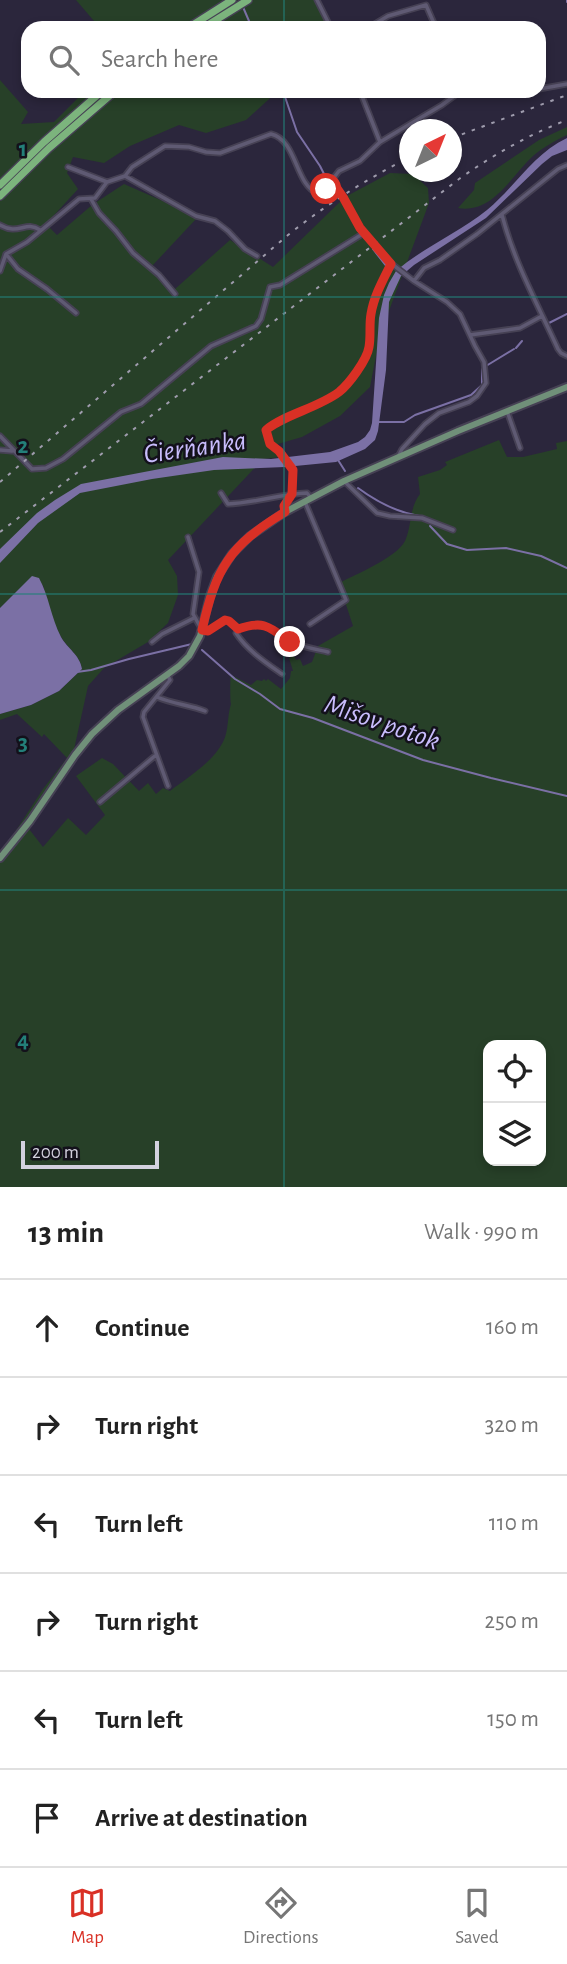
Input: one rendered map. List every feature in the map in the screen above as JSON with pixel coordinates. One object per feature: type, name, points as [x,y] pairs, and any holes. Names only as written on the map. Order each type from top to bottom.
[{"type":"highway","points":[[207,21],[232,0]]},
{"type":"highway","points":[[209,21],[248,0]]},
{"type":"highway","points":[[0,185],[94,98]]},
{"type":"highway","points":[[0,196],[49,148],[107,98]]},
{"type":"main road","points":[[0,858],[26,827],[92,734],[118,710],[189,656],[197,644],[212,590],[224,565],[250,536],[285,512],[344,481],[567,387]]},
{"type":"street","points":[[317,0],[328,21]]},
{"type":"street","points":[[380,21],[426,5],[433,21]]},
{"type":"street","points":[[546,88],[567,84]]},
{"type":"street","points":[[364,98],[380,142]]},
{"type":"street","points":[[0,271],[6,254],[27,242],[79,199],[94,198],[107,182],[125,176],[141,161],[165,146],[220,153],[271,134],[280,136],[315,194],[326,189],[339,172],[360,161],[380,142],[452,98]]},
{"type":"street","points":[[413,280],[424,268],[447,256],[558,169],[567,165]]},
{"type":"street","points":[[68,167],[107,182]]},
{"type":"street","points":[[125,176],[196,216],[215,221],[257,256]]},
{"type":"street","points":[[332,181],[364,233],[391,264],[460,314],[484,362],[486,383],[482,389],[469,402],[439,414],[425,424],[398,457]]},
{"type":"street","points":[[91,199],[133,253],[161,277],[175,294]]},
{"type":"street","points":[[502,215],[517,260],[542,316],[561,354],[567,356]]},
{"type":"street","points":[[0,225],[10,230],[31,226],[40,230]]},
{"type":"street","points":[[0,436],[32,469],[46,468],[63,459],[121,412],[141,404],[211,346],[256,326],[261,319],[270,287],[280,285],[364,233]]},
{"type":"street","points":[[6,254],[18,269],[76,313]]},
{"type":"street","points":[[285,512],[284,506],[292,494],[293,470],[279,451],[270,444],[266,430],[340,391],[351,379],[369,350],[371,315],[376,295],[391,264]]},
{"type":"street","points":[[470,335],[520,328],[542,316]]},
{"type":"street","points":[[506,411],[520,448]]},
{"type":"street","points":[[0,450],[15,453]]},
{"type":"street","points":[[344,481],[377,513],[422,518],[453,530]]},
{"type":"street","points":[[221,493],[228,504],[307,493],[346,600],[310,624]]},
{"type":"street","points":[[188,537],[199,572],[194,618],[202,630],[208,631],[225,620],[238,629]]},
{"type":"street","points":[[152,642],[194,618]]},
{"type":"street","points":[[238,629],[264,624],[271,626],[290,642],[328,652]]},
{"type":"street","points":[[238,629],[236,633],[241,640],[282,674]]},
{"type":"street","points":[[167,674],[170,680],[144,712],[143,717],[168,786]]},
{"type":"street","points":[[157,697],[205,711]]},
{"type":"street","points":[[100,802],[156,755]]},
{"type":"green space","points":[[76,0],[320,0],[327,21],[94,21]]},
{"type":"green space","points":[[0,80],[28,112],[21,124],[54,122],[78,98],[270,98],[246,120],[206,133],[179,125],[130,146],[104,163],[73,157],[67,173],[78,189],[46,224],[57,235],[92,205],[124,184],[165,202],[196,219],[152,266],[175,289],[230,240],[273,267],[345,197],[390,173],[399,173],[399,182],[422,182],[428,188],[429,203],[380,335],[370,387],[340,416],[302,437],[278,444],[274,448],[281,457],[263,459],[168,560],[177,576],[178,595],[168,623],[148,642],[104,668],[88,686],[73,754],[29,829],[43,847],[68,818],[86,835],[105,815],[76,776],[102,758],[113,764],[139,791],[148,783],[156,794],[163,788],[170,791],[206,763],[218,750],[226,733],[231,704],[231,675],[251,685],[257,680],[268,679],[281,689],[293,671],[289,658],[294,656],[296,660],[300,659],[303,666],[312,662],[318,646],[353,626],[339,583],[375,565],[401,547],[420,494],[418,477],[440,470],[447,465],[445,462],[499,440],[507,457],[523,457],[557,449],[556,443],[567,441],[567,1187],[0,1187],[0,855],[43,789],[67,758],[44,734],[42,737],[17,714],[0,720],[0,714],[31,705],[59,691],[82,669],[56,627],[43,585],[10,599],[0,608]]},
{"type":"green space","points":[[567,127],[567,135],[533,156],[491,199],[470,208],[458,208],[474,190],[475,183],[539,140]]},
{"type":"shaded area","points":[[567,138],[567,150],[542,164],[486,218],[401,276],[389,302],[386,370],[378,431],[375,440],[365,449],[336,462],[214,470],[80,493],[38,523],[0,563],[0,549],[37,513],[81,484],[223,457],[271,459],[330,452],[365,437],[372,423],[379,318],[384,295],[396,271],[487,210],[544,153]]},
{"type":"shaded area","points":[[32,576],[39,578],[61,637],[79,660],[82,669],[59,691],[31,705],[0,714],[0,608]]},
{"type":"waterway","points":[[243,7],[249,21]]},
{"type":"waterway","points":[[285,98],[297,132],[328,182]]},
{"type":"waterway","points":[[352,216],[359,232]]},
{"type":"waterway","points":[[363,236],[370,244]]},
{"type":"waterway","points":[[373,249],[387,267]]},
{"type":"waterway","points":[[549,323],[567,314]]},
{"type":"waterway","points":[[516,348],[522,341]]},
{"type":"waterway","points":[[486,366],[514,349]]},
{"type":"waterway","points":[[379,422],[404,422],[415,415],[471,395],[482,385],[482,369]]},
{"type":"waterway","points":[[338,460],[345,471]]},
{"type":"waterway","points":[[358,488],[387,506],[419,516]]},
{"type":"waterway","points":[[430,526],[447,544],[467,550],[506,548],[541,556],[567,568]]},
{"type":"waterway","name":"Mišov potok","points":[[77,672],[192,644]]},
{"type":"waterway","name":"Mišov potok","points":[[202,650],[235,679],[280,709],[313,718],[423,760],[567,796]]},
{"type":"railway","points":[[462,134],[567,95]]},
{"type":"railway","points":[[0,532],[459,179],[511,146],[567,120]]},
{"type":"railway","points":[[0,482],[288,235],[347,193],[399,163]]},
{"type":"route","points":[[290,642],[271,626],[264,624],[238,629],[225,620],[213,629],[202,630],[212,590],[224,565],[250,536],[285,512],[284,506],[292,494],[293,470],[279,451],[270,444],[266,430],[340,391],[369,350],[371,315],[376,295],[391,264],[360,228],[352,210],[332,181],[326,189]]},
{"type":"water label","name":"Čierňanka","points":[[195,448]]}]
